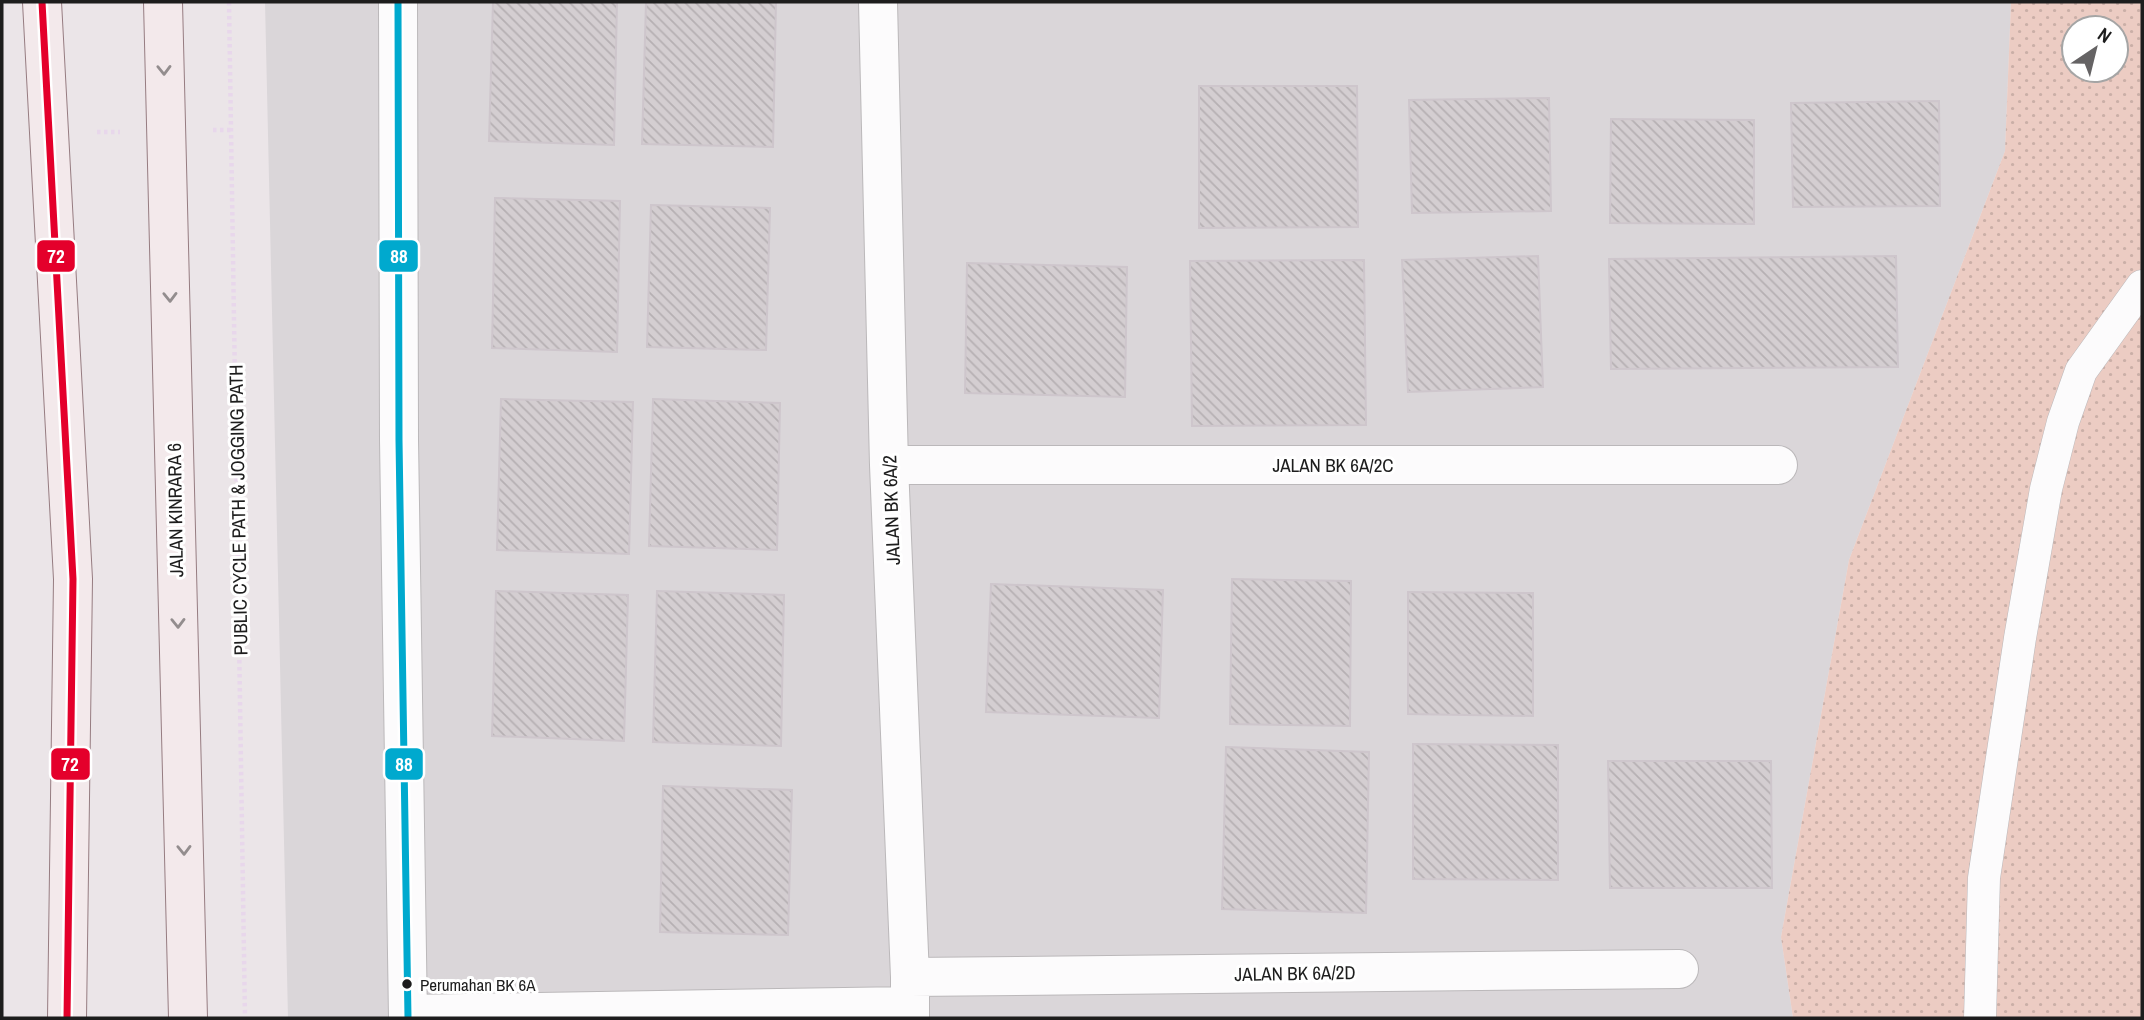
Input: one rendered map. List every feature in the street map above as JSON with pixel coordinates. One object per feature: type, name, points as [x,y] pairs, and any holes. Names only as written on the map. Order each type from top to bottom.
[{"type":"main road","points":[[42,2],[73,579],[67,1018]]},
{"type":"main road","name":"JALAN KINRARA 6","points":[[163,2],[188,1018]]},
{"type":"street","points":[[398,2],[399,440],[408,1016]]},
{"type":"street","name":"JALAN BK 6A/2","points":[[878,2],[889,465],[910,1000]]},
{"type":"street","name":"JALAN BK 6A/2C","points":[[889,465],[1778,464]]},
{"type":"street","name":"JALAN BK 6A/2D","points":[[408,1016],[910,1000],[1679,969]]},
{"type":"lane","points":[[1980,1018],[1984,878],[2020,638],[2046,489],[2063,422],[2081,372],[2142,286]]},
{"type":"path","name":"PUBLIC CYCLE PATH & JOGGING PATH","points":[[229,2],[245,1018]]},
{"type":"shaded area","points":[[265,2],[2011,2],[2005,151],[1849,560],[1781,937],[1793,1018],[288,1018]]},
{"type":"shaded area","points":[[2011,2],[2142,2],[2142,1018],[1793,1018],[1781,937],[1849,560],[2005,151]]},
{"type":"building","points":[[493,2],[617,2],[614,145],[489,141]]},
{"type":"building","points":[[646,2],[776,2],[773,147],[642,144]]},
{"type":"building","points":[[1199,86],[1357,86],[1358,227],[1199,228]]},
{"type":"building","points":[[1549,98],[1551,211],[1412,213],[1409,100]]},
{"type":"building","points":[[1939,101],[1940,206],[1793,207],[1791,103]]},
{"type":"building","points":[[1611,119],[1754,120],[1754,224],[1610,223]]},
{"type":"building","points":[[495,198],[620,201],[617,352],[492,348]]},
{"type":"building","points":[[651,205],[770,208],[766,350],[647,347]]},
{"type":"building","points":[[1538,256],[1543,387],[1408,392],[1402,260]]},
{"type":"building","points":[[1896,256],[1898,367],[1611,369],[1609,259]]},
{"type":"building","points":[[1364,260],[1366,425],[1192,426],[1190,261]]},
{"type":"building","points":[[967,263],[1127,267],[1125,397],[965,393]]},
{"type":"building","points":[[501,399],[633,402],[629,554],[497,550]]},
{"type":"building","points":[[653,399],[780,403],[777,550],[649,546]]},
{"type":"building","points":[[1232,579],[1351,581],[1350,726],[1230,724]]},
{"type":"building","points":[[991,584],[1163,590],[1159,718],[986,712]]},
{"type":"building","points":[[496,591],[628,595],[624,741],[492,736]]},
{"type":"building","points":[[657,591],[784,595],[781,746],[653,742]]},
{"type":"building","points":[[1408,592],[1533,593],[1533,716],[1408,714]]},
{"type":"building","points":[[1413,744],[1558,745],[1558,880],[1413,879]]},
{"type":"building","points":[[1226,747],[1369,752],[1366,913],[1222,909]]},
{"type":"building","points":[[1608,761],[1771,761],[1772,888],[1610,888]]},
{"type":"building","points":[[663,786],[792,790],[788,935],[660,932]]},
{"type":"transit line","name":"72","points":[[42,2],[73,579],[67,1018]]},
{"type":"transit line","name":"88","points":[[398,2],[399,440],[408,1018]]},
{"type":"place","name":"Perumahan BK 6A","points":[[407,984]]}]
